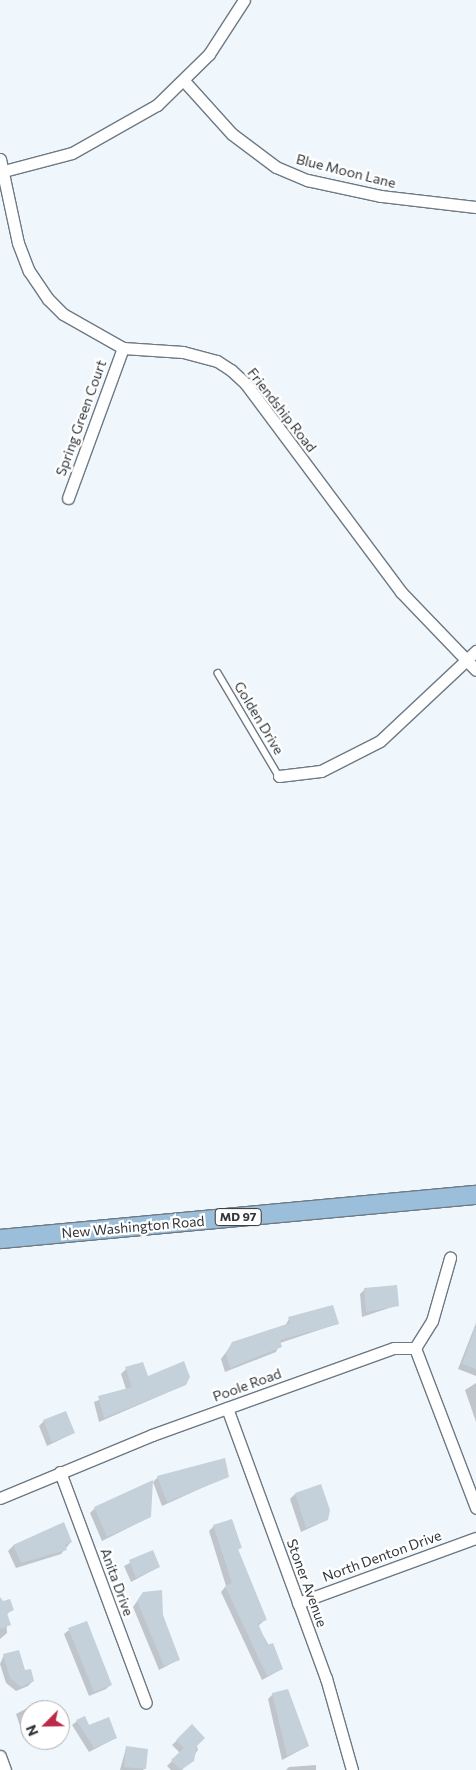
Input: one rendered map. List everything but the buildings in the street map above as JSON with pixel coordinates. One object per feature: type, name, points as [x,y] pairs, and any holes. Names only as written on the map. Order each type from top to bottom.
[{"type":"main road","name":"New Washington Road","points":[[0,1239],[476,1195]]},
{"type":"street","points":[[2,172],[72,153],[114,133],[184,82],[209,54],[244,0]]},
{"type":"street","name":"Blue Moon Lane","points":[[184,82],[232,134],[276,167],[307,180],[381,196],[476,208]]},
{"type":"street","name":"Friendship Road","points":[[0,159],[18,243],[39,285],[63,314],[123,348],[183,352],[217,361],[231,370],[246,384],[401,592],[466,662],[476,670]]},
{"type":"street","name":"Spring Green Court","points":[[68,498],[123,348]]},
{"type":"street","points":[[279,776],[321,771],[365,751],[400,726],[476,651]]},
{"type":"street","points":[[450,1258],[432,1321],[415,1348],[476,1508]]},
{"type":"street","name":"Poole Road","points":[[0,1498],[60,1472],[227,1408],[394,1348],[415,1348]]},
{"type":"street","name":"Stoner Avenue","points":[[227,1408],[326,1678],[352,1770]]},
{"type":"street","name":"Anita Drive","points":[[60,1472],[146,1703]]},
{"type":"street","name":"North Denton Drive","points":[[298,1603],[476,1538]]},
{"type":"street","points":[[0,1756],[5,1770]]},
{"type":"lane","name":"Golden Drive","points":[[218,673],[279,776]]}]
